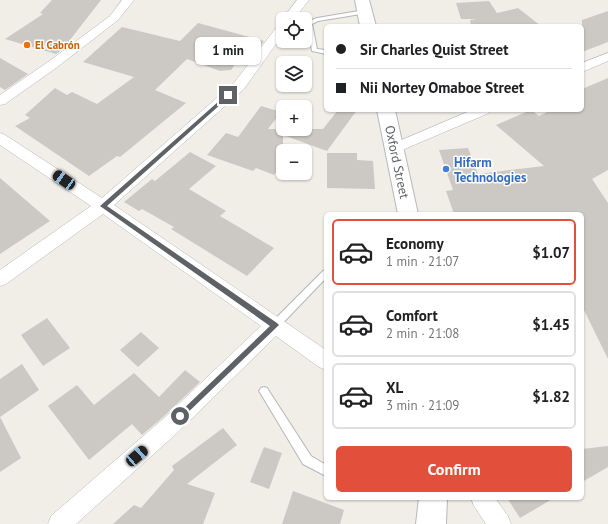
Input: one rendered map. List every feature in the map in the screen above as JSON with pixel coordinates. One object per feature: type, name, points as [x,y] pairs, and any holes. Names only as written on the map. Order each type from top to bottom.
[{"type":"main road","name":"Oxford Street","points":[[386,112],[408,212]]},
{"type":"main road","points":[[431,524],[434,500]]},
{"type":"street","points":[[0,101],[52,65],[114,18],[128,0]]},
{"type":"street","points":[[294,12],[303,0]]},
{"type":"street","points":[[0,279],[103,206],[239,86],[276,36]]},
{"type":"street","points":[[584,67],[608,57]]},
{"type":"street","points":[[395,148],[479,112]]},
{"type":"street","points":[[0,138],[103,206],[324,360]]},
{"type":"street","points":[[59,524],[170,426],[275,325]]},
{"type":"street","points":[[483,500],[500,524]]},
{"type":"lane","points":[[324,52],[314,50],[309,23],[317,20],[365,13]]},
{"type":"lane","points":[[275,325],[324,275]]},
{"type":"lane","points":[[264,391],[307,460],[324,470]]},
{"type":"building","points":[[52,0],[101,0],[63,49],[56,54],[5,39],[43,14],[40,13]]},
{"type":"building","points":[[489,1],[497,13],[518,8],[538,24],[471,24],[470,20],[477,19],[461,19],[456,3]]},
{"type":"building","points":[[608,11],[608,42],[584,51],[584,24],[582,24],[582,20]]},
{"type":"building","points":[[198,23],[264,41],[253,55],[243,53],[231,70],[220,71],[187,59],[155,90],[186,103],[120,157],[117,156],[89,176],[15,126],[30,118],[25,115],[55,88],[67,95],[72,92],[97,104],[134,77],[83,62],[122,27],[180,41]]},
{"type":"building","points":[[0,58],[28,74],[5,90],[0,87]]},
{"type":"building","points":[[608,78],[608,170],[592,179],[608,203],[608,359],[584,310],[584,212],[453,212],[446,191],[453,190],[439,150],[468,148],[478,174],[544,166],[496,125],[526,112],[534,112],[539,116],[547,112],[584,112],[584,88]]},
{"type":"building","points":[[261,106],[276,110],[276,119],[268,129],[276,129],[276,136],[283,136],[283,144],[276,144],[276,172],[274,175],[256,168],[253,171],[207,155],[226,133],[238,137]]},
{"type":"building","points":[[336,112],[356,112],[327,151],[312,146],[312,144],[308,144],[286,136],[312,136],[312,129],[323,129]]},
{"type":"building","points":[[190,152],[216,166],[189,189],[226,211],[220,216],[274,248],[247,276],[171,229],[174,227],[142,209],[139,211],[124,202],[152,179],[155,181]]},
{"type":"building","points":[[327,153],[357,153],[357,160],[373,161],[375,189],[327,188]]},
{"type":"building","points":[[0,178],[50,221],[0,254]]},
{"type":"building","points":[[47,318],[70,348],[43,366],[21,335]]},
{"type":"building","points":[[141,332],[159,348],[138,367],[120,350]]},
{"type":"building","points":[[22,364],[39,390],[0,417],[0,379]]},
{"type":"building","points":[[185,370],[200,382],[162,418],[142,435],[132,424],[89,460],[48,406],[77,385],[94,405],[134,373],[159,397]]},
{"type":"building","points":[[0,417],[21,458],[0,472]]},
{"type":"building","points":[[223,428],[237,445],[187,484],[215,493],[203,524],[113,524],[134,505],[141,508],[174,470],[172,466]]},
{"type":"building","points":[[608,446],[608,467],[584,481],[584,449]]},
{"type":"building","points":[[264,447],[282,453],[269,489],[250,482]]},
{"type":"building","points":[[293,491],[344,510],[340,524],[282,524]]},
{"type":"building","points":[[508,500],[551,500],[520,518]]},
{"type":"place","name":"El Cabrón","points":[[27,45]]},
{"type":"place","name":"Hifarm Technologies","points":[[446,169]]},
{"type":"route","points":[[180,416],[275,325],[103,206],[228,95]]}]
